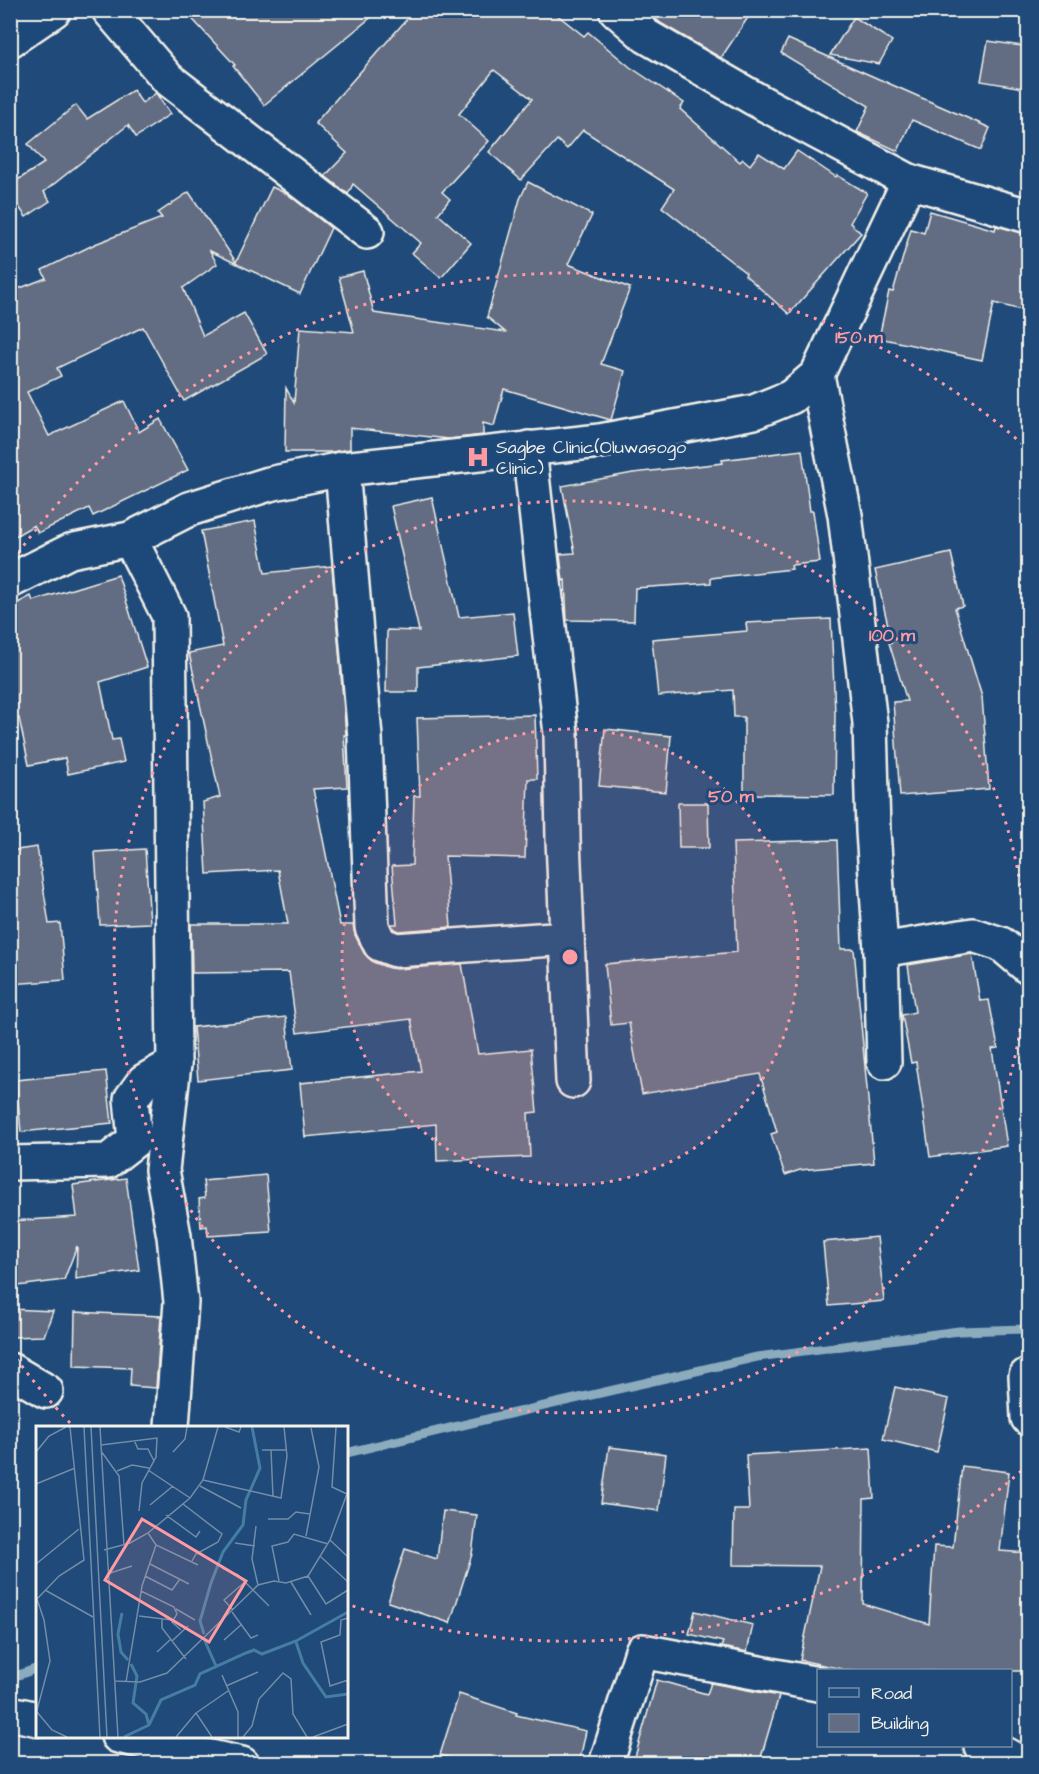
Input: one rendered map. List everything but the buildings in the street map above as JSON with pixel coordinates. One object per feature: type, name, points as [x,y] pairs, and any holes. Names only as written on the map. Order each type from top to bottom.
[{"type":"street","points":[[10,40],[54,10]]},
{"type":"street","points":[[109,10],[168,79],[367,231]]},
{"type":"street","points":[[616,10],[646,36],[755,99],[909,181],[1029,216]]},
{"type":"street","points":[[10,581],[70,551],[130,539],[189,509],[269,484],[342,469],[600,441],[754,412],[791,397],[817,375],[909,181]]},
{"type":"street","points":[[817,375],[845,515],[870,723],[884,1062]]},
{"type":"street","points":[[529,448],[561,734],[573,1081]]},
{"type":"street","points":[[342,469],[365,737],[372,927],[380,944],[396,950],[567,938]]},
{"type":"street","points":[[130,539],[169,616],[174,1064],[162,1170],[174,1236],[181,1302],[172,1426]]},
{"type":"street","points":[[881,950],[974,935],[1001,944],[1029,967]]},
{"type":"street","points":[[10,1163],[108,1161],[135,1140],[131,1099],[144,1081],[174,1064]]},
{"type":"street","points":[[10,1370],[46,1390]]},
{"type":"street","points":[[1026,1376],[1029,1418]]},
{"type":"street","points":[[606,1764],[642,1651],[817,1684]]},
{"type":"street","points":[[10,1713],[36,1719]]},
{"type":"street","points":[[123,1738],[242,1764]]},
{"type":"street","points":[[984,1747],[1004,1754],[1022,1764]]},
{"type":"waterway","points":[[348,1453],[757,1357],[959,1331],[1028,1329]]},
{"type":"waterway","points":[[10,1678],[36,1669]]},
{"type":"place","name":"Sagbe Clinic(Oluwasogo Clinic)","points":[[478,457]]}]
